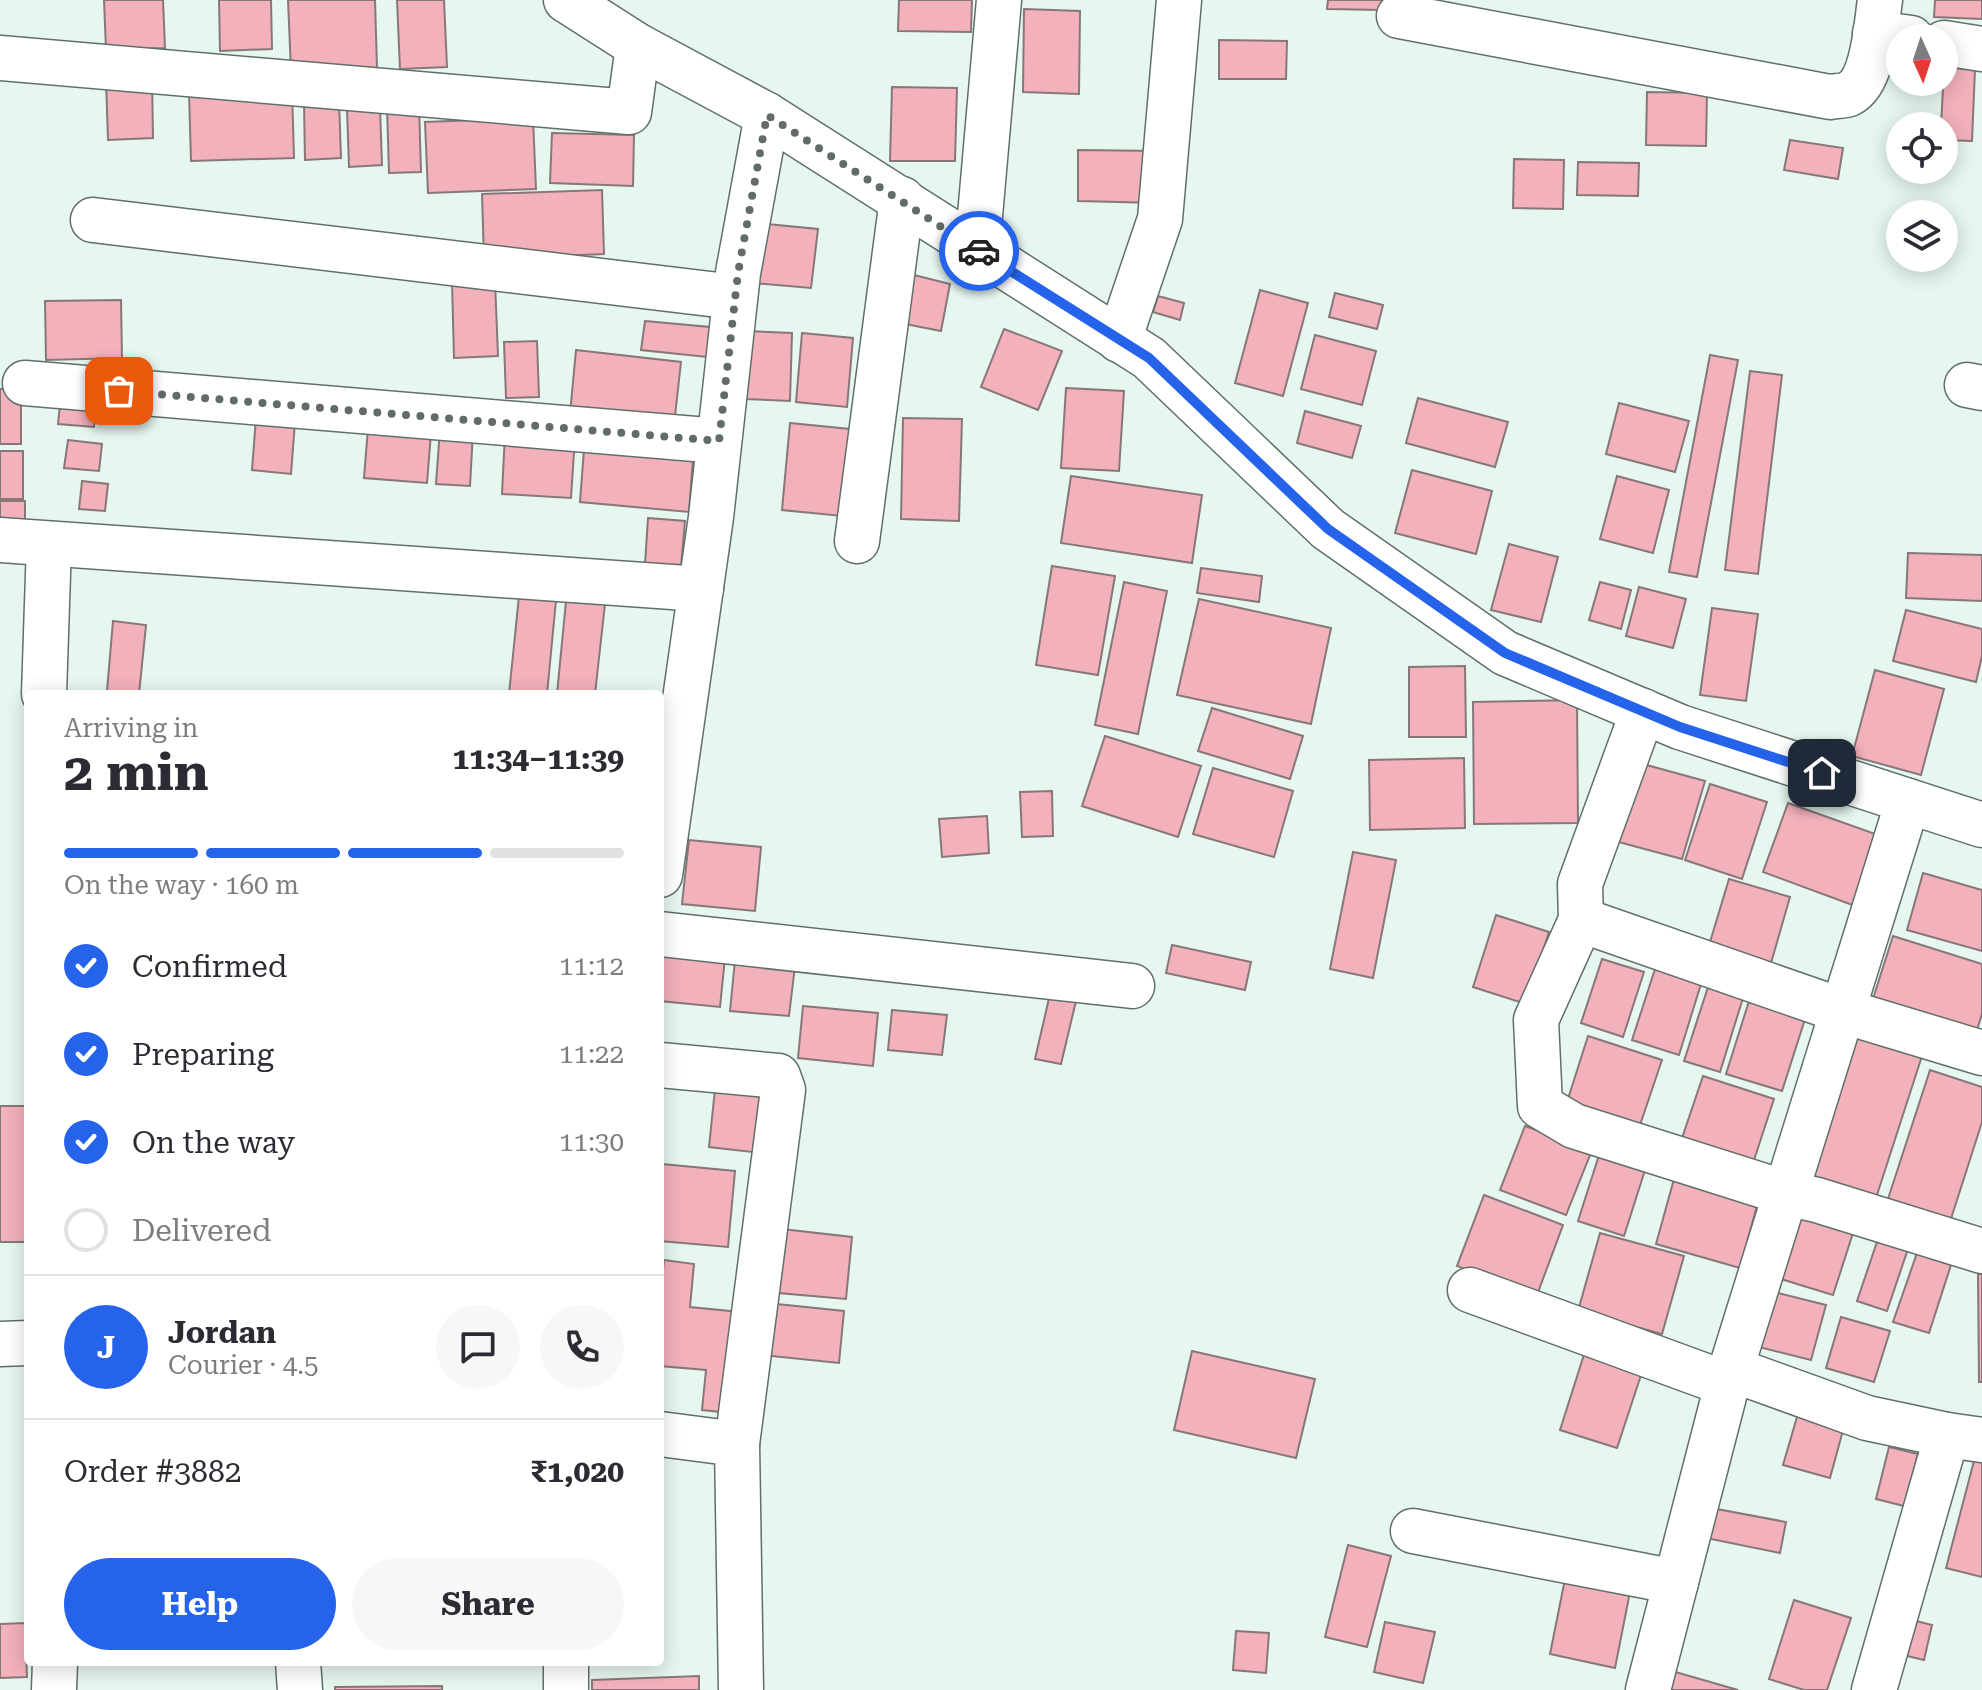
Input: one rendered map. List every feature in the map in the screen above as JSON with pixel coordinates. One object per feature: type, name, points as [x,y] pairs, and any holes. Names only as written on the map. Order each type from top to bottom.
[{"type":"street","points":[[566,0],[638,46],[767,115],[1149,358],[1328,529],[1505,653],[1680,727],[1982,825]]},
{"type":"street","points":[[977,250],[999,0]]},
{"type":"street","points":[[1119,340],[1160,219],[1179,0]]},
{"type":"street","points":[[1399,16],[1830,97],[1847,95],[1862,84],[1886,28]]},
{"type":"street","points":[[1958,45],[1982,49]]},
{"type":"street","points":[[0,58],[629,112],[638,46]]},
{"type":"street","points":[[664,820],[668,766],[701,589],[735,297],[767,115]]},
{"type":"street","points":[[857,541],[902,199]]},
{"type":"street","points":[[93,220],[735,297]]},
{"type":"street","points":[[25,383],[719,441]]},
{"type":"street","points":[[0,540],[701,589]]},
{"type":"street","points":[[44,690],[49,544]]},
{"type":"street","points":[[1643,711],[1580,884],[1581,920],[1536,1020],[1540,1106],[1574,1126],[1982,1251]]},
{"type":"street","points":[[1648,1690],[1729,1376],[1908,801]]},
{"type":"street","points":[[1581,920],[1843,1011],[1982,1053]]},
{"type":"street","points":[[664,934],[1132,986]]},
{"type":"street","points":[[664,1065],[778,1076],[783,1090],[737,1444],[741,1690]]},
{"type":"street","points":[[1470,1290],[1867,1418],[1965,1438],[1874,1690]]},
{"type":"street","points":[[0,1344],[24,1343]]},
{"type":"street","points":[[664,1435],[737,1444]]},
{"type":"street","points":[[1413,1531],[1676,1582]]},
{"type":"street","points":[[54,1690],[55,1666]]},
{"type":"street","points":[[298,1666],[300,1690]]},
{"type":"street","points":[[566,1666],[566,1690]]},
{"type":"building","points":[[104,0],[163,0],[165,48],[106,49]]},
{"type":"building","points":[[219,0],[271,0],[272,49],[220,51]]},
{"type":"building","points":[[288,0],[375,0],[377,68],[291,71]]},
{"type":"building","points":[[397,0],[444,0],[447,67],[400,69]]},
{"type":"building","points":[[899,0],[972,0],[971,32],[898,31]]},
{"type":"building","points":[[1328,0],[1382,0],[1382,10],[1327,9]]},
{"type":"building","points":[[1935,0],[1982,0],[1982,19],[1934,17]]},
{"type":"building","points":[[1024,9],[1080,11],[1079,94],[1023,92]]},
{"type":"building","points":[[1219,40],[1287,41],[1286,79],[1219,79]]},
{"type":"building","points":[[1958,68],[1975,69],[1972,141],[1958,140],[1958,112],[1942,112],[1943,96],[1958,96]]},
{"type":"building","points":[[152,78],[153,138],[108,140],[106,80]]},
{"type":"building","points":[[892,87],[957,88],[955,161],[890,161]]},
{"type":"building","points":[[292,89],[294,158],[191,161],[189,92]]},
{"type":"building","points":[[1647,92],[1707,93],[1706,146],[1646,145]]},
{"type":"building","points":[[339,101],[341,158],[305,160],[304,102]]},
{"type":"building","points":[[419,105],[421,172],[389,173],[387,106]]},
{"type":"building","points":[[380,107],[382,165],[349,167],[347,108]]},
{"type":"building","points":[[533,118],[536,189],[428,193],[425,122]]},
{"type":"building","points":[[552,133],[634,135],[633,186],[550,183]]},
{"type":"building","points":[[1790,140],[1843,148],[1838,179],[1784,170]]},
{"type":"building","points":[[1078,150],[1158,151],[1157,203],[1078,201]]},
{"type":"building","points":[[1514,159],[1564,160],[1563,209],[1513,208]]},
{"type":"building","points":[[1578,162],[1639,163],[1638,196],[1577,195]]},
{"type":"building","points":[[602,190],[604,254],[484,259],[482,194]]},
{"type":"building","points":[[758,223],[818,229],[811,288],[752,283]]},
{"type":"building","points":[[910,274],[950,284],[941,331],[905,324]]},
{"type":"building","points":[[495,281],[498,356],[454,358],[452,282]]},
{"type":"building","points":[[1260,290],[1308,303],[1283,396],[1235,383]]},
{"type":"building","points":[[1335,293],[1383,305],[1377,329],[1329,317]]},
{"type":"building","points":[[1158,296],[1184,303],[1180,320],[1153,312]]},
{"type":"building","points":[[121,300],[122,358],[46,360],[45,301]]},
{"type":"building","points":[[645,321],[710,327],[707,357],[641,350]]},
{"type":"building","points":[[1004,329],[1062,351],[1038,410],[981,387]]},
{"type":"building","points":[[748,331],[792,333],[790,401],[746,399]]},
{"type":"building","points":[[802,333],[853,338],[847,407],[796,402]]},
{"type":"building","points":[[1315,335],[1376,351],[1362,405],[1301,389]]},
{"type":"building","points":[[537,341],[539,397],[506,398],[504,342]]},
{"type":"building","points":[[576,350],[681,362],[674,425],[570,414]]},
{"type":"building","points":[[1710,355],[1738,360],[1697,577],[1669,572]]},
{"type":"building","points":[[1750,371],[1782,375],[1758,574],[1725,570]]},
{"type":"building","points":[[1066,388],[1124,391],[1119,471],[1061,468]]},
{"type":"building","points":[[0,389],[21,389],[21,444],[0,444]]},
{"type":"building","points":[[61,395],[97,398],[94,427],[58,424]]},
{"type":"building","points":[[1418,398],[1508,422],[1495,467],[1406,443]]},
{"type":"building","points":[[1619,403],[1689,421],[1675,472],[1606,454]]},
{"type":"building","points":[[1305,411],[1361,426],[1352,458],[1297,443]]},
{"type":"building","points":[[256,418],[295,422],[291,474],[252,470]]},
{"type":"building","points":[[903,418],[962,419],[959,521],[901,519]]},
{"type":"building","points":[[790,423],[850,429],[842,516],[782,510]]},
{"type":"building","points":[[368,428],[431,433],[427,483],[364,478]]},
{"type":"building","points":[[440,429],[473,432],[470,486],[436,484]]},
{"type":"building","points":[[505,434],[575,437],[571,498],[502,494]]},
{"type":"building","points":[[68,440],[102,444],[99,471],[64,468]]},
{"type":"building","points":[[584,449],[693,459],[689,512],[580,502]]},
{"type":"building","points":[[0,451],[23,451],[23,499],[0,499]]},
{"type":"building","points":[[1412,470],[1492,491],[1476,554],[1395,533]]},
{"type":"building","points":[[1071,476],[1202,495],[1192,563],[1061,543]]},
{"type":"building","points":[[1617,476],[1669,490],[1653,553],[1600,539]]},
{"type":"building","points":[[82,481],[108,484],[105,511],[79,509]]},
{"type":"building","points":[[0,501],[25,501],[25,534],[0,534]]},
{"type":"building","points":[[648,518],[685,521],[681,567],[645,564]]},
{"type":"building","points":[[1509,544],[1558,557],[1541,622],[1491,610]]},
{"type":"building","points":[[1908,553],[1982,555],[1982,601],[1906,598]]},
{"type":"building","points":[[1052,566],[1115,576],[1098,675],[1036,665]]},
{"type":"building","points":[[1201,568],[1262,576],[1259,602],[1197,593]]},
{"type":"building","points":[[1124,582],[1167,591],[1138,734],[1095,725]]},
{"type":"building","points":[[1600,582],[1631,590],[1621,629],[1589,620]]},
{"type":"building","points":[[520,586],[557,590],[547,690],[509,690]]},
{"type":"building","points":[[1639,587],[1686,599],[1673,648],[1626,636]]},
{"type":"building","points":[[567,591],[606,595],[595,690],[557,690]]},
{"type":"building","points":[[1199,599],[1331,628],[1311,724],[1177,695]]},
{"type":"building","points":[[1712,608],[1758,614],[1746,701],[1700,695]]},
{"type":"building","points":[[1906,610],[1982,629],[1982,656],[1976,682],[1893,661]]},
{"type":"building","points":[[113,621],[146,625],[139,690],[107,690]]},
{"type":"building","points":[[1465,666],[1466,737],[1409,737],[1409,667]]},
{"type":"building","points":[[1875,670],[1944,689],[1921,775],[1852,756]]},
{"type":"building","points":[[1577,700],[1578,823],[1474,824],[1473,702]]},
{"type":"building","points":[[1212,708],[1303,736],[1290,779],[1198,751]]},
{"type":"building","points":[[1105,736],[1201,766],[1178,837],[1082,806]]},
{"type":"building","points":[[1464,758],[1465,828],[1370,830],[1369,760]]},
{"type":"building","points":[[1643,764],[1705,781],[1682,859],[1615,841]]},
{"type":"building","points":[[1213,768],[1293,791],[1274,857],[1193,834]]},
{"type":"building","points":[[1710,784],[1767,802],[1742,879],[1685,860]]},
{"type":"building","points":[[1052,791],[1053,836],[1022,837],[1020,792]]},
{"type":"building","points":[[1788,803],[1881,836],[1855,906],[1763,872]]},
{"type":"building","points":[[987,816],[989,853],[942,857],[939,819]]},
{"type":"building","points":[[689,840],[761,847],[755,911],[682,904]]},
{"type":"building","points":[[1353,852],[1396,860],[1373,978],[1330,969]]},
{"type":"building","points":[[1923,873],[1982,890],[1982,951],[1907,930]]},
{"type":"building","points":[[1729,879],[1790,897],[1769,970],[1707,952]]},
{"type":"building","points":[[1496,915],[1549,932],[1526,1004],[1473,987]]},
{"type":"building","points":[[1893,936],[1982,964],[1982,1014],[1975,1036],[1871,1005]]},
{"type":"building","points":[[1172,945],[1251,962],[1245,990],[1166,973]]},
{"type":"building","points":[[664,951],[725,958],[720,1007],[664,1001]]},
{"type":"building","points":[[1602,959],[1644,972],[1623,1037],[1581,1023]]},
{"type":"building","points":[[735,960],[795,966],[789,1016],[730,1011]]},
{"type":"building","points":[[1655,969],[1701,984],[1679,1055],[1632,1040]]},
{"type":"building","points":[[1708,987],[1743,998],[1720,1072],[1684,1061]]},
{"type":"building","points":[[1050,994],[1076,1001],[1061,1064],[1035,1059]]},
{"type":"building","points":[[1750,998],[1806,1016],[1782,1091],[1726,1074]]},
{"type":"building","points":[[803,1006],[878,1013],[873,1066],[798,1058]]},
{"type":"building","points":[[892,1010],[947,1015],[942,1055],[888,1050]]},
{"type":"building","points":[[1855,1034],[1922,1056],[1876,1198],[1809,1177]]},
{"type":"building","points":[[1588,1036],[1662,1060],[1640,1125],[1567,1102]]},
{"type":"building","points":[[1930,1070],[1982,1087],[1982,1122],[1949,1225],[1886,1205]]},
{"type":"building","points":[[1703,1076],[1774,1099],[1754,1160],[1682,1138]]},
{"type":"building","points":[[715,1089],[766,1095],[761,1153],[709,1147]]},
{"type":"building","points":[[0,1106],[24,1106],[24,1242],[0,1242]]},
{"type":"building","points":[[1525,1126],[1592,1150],[1566,1215],[1500,1190]]},
{"type":"building","points":[[1600,1152],[1646,1167],[1624,1236],[1578,1221]]},
{"type":"building","points":[[664,1164],[735,1171],[728,1247],[664,1241]]},
{"type":"building","points":[[1674,1179],[1758,1202],[1740,1268],[1656,1244]]},
{"type":"building","points":[[1484,1195],[1563,1225],[1537,1295],[1457,1266]]},
{"type":"building","points":[[1790,1214],[1853,1233],[1833,1295],[1771,1276]]},
{"type":"building","points":[[773,1228],[852,1237],[846,1299],[767,1292]]},
{"type":"building","points":[[1600,1233],[1684,1256],[1662,1334],[1578,1311]]},
{"type":"building","points":[[1880,1233],[1910,1243],[1887,1311],[1857,1301]]},
{"type":"building","points":[[1917,1253],[1951,1265],[1929,1333],[1893,1322]]},
{"type":"building","points":[[664,1260],[694,1264],[690,1307],[740,1312],[730,1413],[702,1410],[706,1370],[664,1366]]},
{"type":"building","points":[[1978,1274],[1982,1274],[1982,1382],[1979,1382]]},
{"type":"building","points":[[1766,1290],[1826,1305],[1811,1360],[1751,1345]]},
{"type":"building","points":[[767,1303],[844,1311],[839,1363],[762,1355]]},
{"type":"building","points":[[1841,1317],[1890,1331],[1874,1382],[1826,1368]]},
{"type":"building","points":[[1587,1345],[1645,1363],[1617,1448],[1560,1430]]},
{"type":"building","points":[[1192,1351],[1315,1379],[1296,1458],[1174,1430]]},
{"type":"building","points":[[1799,1410],[1845,1423],[1830,1478],[1783,1465]]},
{"type":"building","points":[[1889,1447],[1918,1454],[1904,1506],[1876,1499]]},
{"type":"building","points":[[1975,1457],[1982,1459],[1982,1577],[1946,1568]]},
{"type":"building","points":[[1701,1506],[1786,1522],[1780,1553],[1696,1536]]},
{"type":"building","points":[[1348,1545],[1391,1556],[1367,1647],[1325,1637]]},
{"type":"building","points":[[1565,1579],[1630,1592],[1615,1668],[1550,1654]]},
{"type":"building","points":[[1794,1600],[1851,1618],[1827,1690],[1804,1690],[1769,1679]]},
{"type":"building","points":[[1908,1619],[1932,1625],[1924,1660],[1899,1654]]},
{"type":"building","points":[[1385,1622],[1435,1632],[1423,1683],[1374,1672]]},
{"type":"building","points":[[24,1623],[27,1677],[0,1678],[0,1624]]},
{"type":"building","points":[[1236,1631],[1269,1633],[1266,1673],[1233,1670]]},
{"type":"building","points":[[1665,1669],[1738,1690],[1659,1690]]},
{"type":"building","points":[[699,1676],[699,1690],[592,1690],[592,1680]]},
{"type":"building","points":[[442,1686],[442,1690],[335,1690],[335,1687]]},
{"type":"way so far","points":[[119,391],[719,441],[738,273],[767,115],[979,251]]},
{"type":"route","points":[[979,251],[1149,358],[1328,529],[1505,653],[1680,727],[1822,773]]}]
